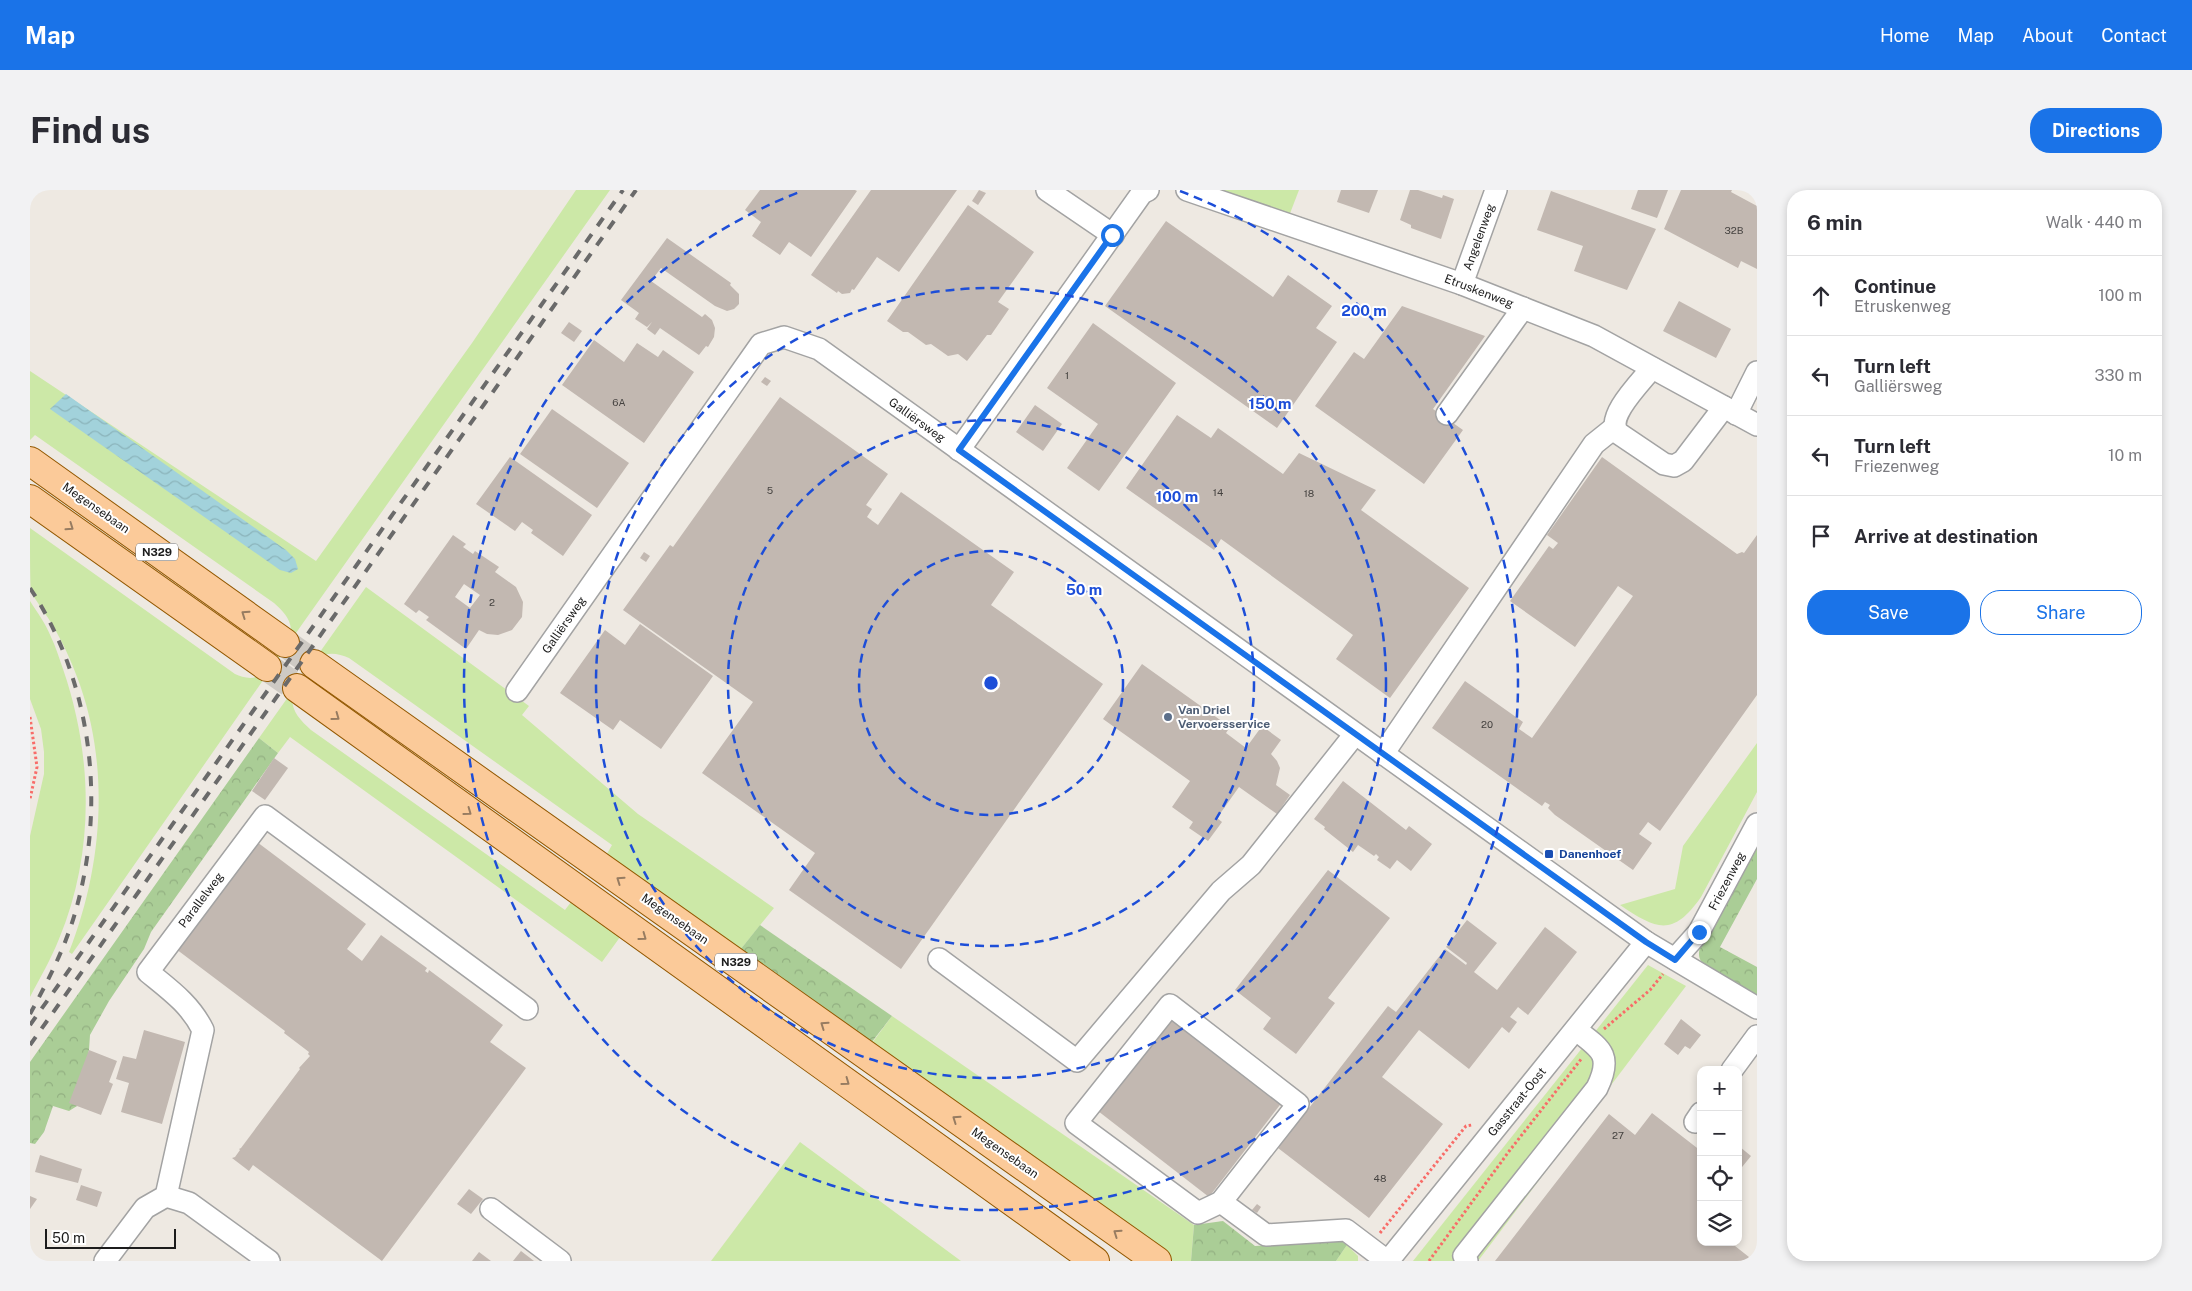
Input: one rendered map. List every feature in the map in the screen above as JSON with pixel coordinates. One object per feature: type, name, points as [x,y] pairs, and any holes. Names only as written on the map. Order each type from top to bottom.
[{"type":"main road","name":"Megensebaan","points":[[30,461],[285,642]]},
{"type":"main road","name":"N329","points":[[30,499],[267,667]]},
{"type":"main road","name":"Megensebaan","points":[[314,664],[1157,1261]]},
{"type":"main road","name":"N329","points":[[297,688],[1096,1261]]},
{"type":"street","points":[[1047,190],[1112,235]]},
{"type":"street","points":[[959,450],[1142,193],[1148,190]]},
{"type":"street","name":"Etruskenweg","points":[[1187,190],[1462,284],[1594,336],[1757,425]]},
{"type":"street","name":"Angelenweg","points":[[1462,284],[1496,190]]},
{"type":"street","points":[[1447,414],[1523,308]]},
{"type":"street","name":"Galliërsweg","points":[[517,691],[761,344],[784,337],[819,349],[1646,942],[1757,1008]]},
{"type":"street","points":[[1614,428],[1614,420],[1620,408],[1652,368]]},
{"type":"street","points":[[1614,428],[1664,464],[1674,466],[1684,461],[1730,410],[1757,372]]},
{"type":"street","points":[[1383,754],[1594,444],[1614,428]]},
{"type":"street","points":[[940,958],[1076,1061],[1221,891],[1251,865],[1355,734]]},
{"type":"street","name":"Parallelweg","points":[[166,1196],[203,1030],[194,1013],[148,972],[265,816],[527,1009]]},
{"type":"street","name":"Friezenweg","points":[[1675,960],[1699,932],[1757,824]]},
{"type":"street","name":"Gasstraat-Oost","points":[[1388,1261],[1646,942]]},
{"type":"street","points":[[1170,1005],[1298,1104],[1222,1202],[1198,1213],[1076,1123],[1170,1005]]},
{"type":"street","points":[[1467,1261],[1464,1256],[1597,1088],[1605,1071],[1603,1054],[1593,1043],[1576,1030]]},
{"type":"street","points":[[1735,1066],[1757,1036]]},
{"type":"street","points":[[105,1261],[145,1208],[166,1196],[188,1203],[269,1261]]},
{"type":"street","points":[[1222,1202],[1266,1235],[1346,1230],[1388,1261]]},
{"type":"street","points":[[491,1210],[560,1261]]},
{"type":"path","points":[[30,717],[37,767],[30,799]]},
{"type":"path","name":"Gasstraat-Oost","points":[[1429,1261],[1510,1150],[1608,1024],[1650,990],[1675,960]]},
{"type":"green space","points":[[576,190],[610,190],[303,623],[72,954],[69,952],[89,887],[95,853],[98,819],[96,751],[80,685],[64,645],[31,592],[30,528],[235,674],[247,678],[258,676],[272,662],[291,629],[283,611],[274,603],[35,435],[30,440],[30,371],[316,561],[472,343]]},
{"type":"green space","points":[[1220,190],[1299,190],[1289,216]]},
{"type":"green space","points":[[366,587],[529,706],[522,715],[638,814],[774,908],[736,955],[604,859],[612,845],[349,658],[330,654],[319,658],[292,698],[295,712],[301,720],[311,730],[565,910],[571,902],[623,933],[602,962],[290,737],[278,753],[259,738]]},
{"type":"green space","points":[[30,601],[53,641],[73,702],[80,736],[86,804],[84,839],[79,873],[71,906],[56,946],[30,997],[30,836],[44,774],[44,752],[41,729],[30,699]]},
{"type":"green space","points":[[259,738],[278,753],[151,932],[144,949],[109,1001],[90,1035],[89,1050],[77,1106],[69,1111],[53,1106],[44,1132],[35,1144],[30,1143],[30,1062]]},
{"type":"green space","points":[[1757,743],[1757,792],[1701,897],[1691,910],[1682,919],[1673,924],[1664,925],[1644,920],[1620,905],[1675,889],[1683,846]]},
{"type":"green space","points":[[1757,840],[1757,879],[1720,947],[1757,967],[1757,996],[1711,971],[1701,961],[1699,954],[1700,946]]},
{"type":"green space","points":[[760,925],[892,1016],[868,1047],[736,955]]},
{"type":"green space","points":[[1648,965],[1686,986],[1478,1261],[1413,1261]]},
{"type":"green space","points":[[892,1016],[1194,1225],[1191,1261],[1173,1261],[869,1047]]},
{"type":"green space","points":[[800,1142],[961,1261],[711,1261]]},
{"type":"green space","points":[[1223,1221],[1255,1246],[1341,1241],[1347,1245],[1336,1261],[1191,1261],[1194,1225]]},
{"type":"green space","points":[[1347,1245],[1358,1256],[1358,1261],[1336,1261]]},
{"type":"water","points":[[66,394],[286,550],[295,559],[298,569],[291,573],[280,570],[50,409]]},
{"type":"building","points":[[760,190],[857,191],[811,257],[789,242],[780,255],[752,236],[761,222],[745,210]]},
{"type":"building","points":[[871,190],[957,190],[899,272],[877,257],[854,290],[852,289],[850,293],[842,294],[838,291],[837,293],[811,275]]},
{"type":"building","points":[[979,190],[986,193],[978,205],[972,201]]},
{"type":"building","points":[[1341,190],[1378,190],[1369,213],[1337,202]]},
{"type":"building","points":[[1410,190],[1418,190],[1442,198],[1443,195],[1454,199],[1441,239],[1411,228],[1411,225],[1400,220]]},
{"type":"building","points":[[1638,190],[1668,190],[1657,218],[1631,209]]},
{"type":"building","points":[[1681,190],[1732,190],[1731,192],[1757,206],[1757,269],[1741,261],[1738,268],[1664,229]]},
{"type":"building","points":[[1551,191],[1656,229],[1627,290],[1574,271],[1583,246],[1537,230]]},
{"type":"building","points":[[968,205],[1034,252],[998,302],[1009,309],[991,335],[987,335],[967,361],[958,354],[948,356],[931,344],[926,345],[908,332],[903,332],[887,321]]},
{"type":"building","points":[[1166,221],[1273,297],[1288,275],[1332,306],[1316,328],[1337,342],[1277,428],[1105,306]]},
{"type":"building","points":[[667,238],[731,283],[730,285],[739,294],[739,304],[734,309],[727,311],[715,306],[661,268],[651,281],[702,317],[705,314],[712,320],[715,328],[714,337],[708,347],[706,346],[699,355],[660,328],[655,335],[647,329],[652,322],[647,327],[635,319],[639,313],[621,300]]},
{"type":"building","points":[[1679,301],[1731,329],[1716,358],[1663,331]]},
{"type":"building","points":[[1402,306],[1485,336],[1433,409],[1463,430],[1424,484],[1315,406],[1354,352],[1364,359]]},
{"type":"building","points":[[569,322],[582,331],[574,342],[561,333]]},
{"type":"building","points":[[1093,323],[1176,383],[1099,491],[1067,468],[1098,424],[1047,388]]},
{"type":"building","points":[[594,340],[624,362],[637,343],[658,357],[663,350],[694,372],[644,443],[562,385]]},
{"type":"building","points":[[765,377],[771,381],[767,386],[761,382]]},
{"type":"building","points":[[780,397],[888,474],[866,505],[872,509],[867,517],[878,525],[901,492],[1014,572],[991,605],[1103,684],[901,969],[789,890],[815,853],[702,773],[753,702],[623,610],[670,545],[673,547]]},
{"type":"building","points":[[1035,405],[1062,424],[1043,451],[1016,432]]},
{"type":"building","points":[[552,409],[629,463],[597,508],[520,454]]},
{"type":"building","points":[[1177,415],[1211,438],[1218,428],[1283,474],[1299,453],[1376,490],[1361,510],[1469,588],[1390,698],[1336,659],[1353,635],[1221,539],[1214,550],[1126,488]]},
{"type":"building","points":[[510,457],[592,515],[563,556],[531,533],[533,530],[522,522],[515,531],[476,504]]},
{"type":"building","points":[[1602,457],[1737,554],[1744,553],[1757,535],[1757,695],[1660,831],[1648,822],[1639,834],[1652,843],[1633,870],[1555,815],[1548,808],[1550,805],[1545,802],[1542,806],[1432,728],[1465,681],[1523,722],[1519,729],[1532,738],[1633,596],[1618,586],[1575,647],[1510,601],[1549,546],[1553,549],[1558,543],[1547,535]]},
{"type":"building","points":[[453,535],[466,544],[463,547],[473,554],[475,551],[499,567],[495,572],[516,587],[523,602],[522,617],[512,630],[498,635],[487,634],[479,630],[466,649],[426,620],[429,617],[419,610],[416,613],[404,604]],"holes":[[[464,584],[480,595],[470,608],[455,597]]]},
{"type":"building","points":[[644,552],[650,556],[646,562],[640,558]]},
{"type":"building","points":[[640,624],[713,676],[661,749],[620,720],[613,730],[560,693],[605,630],[625,645]]},
{"type":"building","points":[[1142,664],[1230,727],[1226,733],[1246,748],[1262,726],[1281,740],[1271,754],[1280,768],[1276,785],[1290,795],[1277,814],[1239,787],[1217,818],[1222,822],[1208,841],[1189,828],[1193,822],[1172,807],[1190,781],[1103,719]]},
{"type":"building","points":[[274,758],[288,768],[265,800],[252,791]]},
{"type":"building","points":[[1343,781],[1406,830],[1409,826],[1432,844],[1411,871],[1397,860],[1390,869],[1377,860],[1379,857],[1376,854],[1374,856],[1358,845],[1353,852],[1314,819]]},
{"type":"building","points":[[257,842],[366,924],[347,949],[362,961],[381,935],[427,968],[425,971],[428,973],[429,970],[503,1025],[490,1042],[526,1068],[382,1261],[253,1165],[249,1171],[232,1158],[235,1157],[299,1068],[310,1056],[309,1052],[284,1033],[285,1031],[176,949]]},
{"type":"building","points":[[1328,870],[1390,918],[1328,998],[1335,1003],[1296,1054],[1263,1029],[1271,1018],[1235,990]]},
{"type":"building","points":[[1467,920],[1497,943],[1474,972],[1497,990],[1545,927],[1577,952],[1528,1015],[1518,1007],[1510,1017],[1517,1022],[1509,1033],[1502,1027],[1469,1069],[1419,1030],[1382,1077],[1443,1124],[1369,1218],[1278,1148],[1388,1006],[1396,1012],[1445,949],[1466,965],[1467,963],[1446,947]]},
{"type":"building","points":[[1172,1015],[1283,1101],[1209,1197],[1098,1111]]},
{"type":"building","points":[[1681,1019],[1701,1035],[1690,1049],[1685,1046],[1678,1055],[1664,1044]]},
{"type":"building","points":[[144,1030],[185,1042],[162,1124],[121,1112],[129,1083],[116,1079],[123,1056],[136,1059]]},
{"type":"building","points":[[89,1050],[117,1061],[109,1082],[113,1084],[101,1115],[69,1103]]},
{"type":"building","points":[[1652,1113],[1697,1148],[1697,1246],[1735,1246],[1754,1261],[1495,1261],[1609,1114],[1635,1135]]},
{"type":"building","points":[[1742,1149],[1751,1156],[1742,1167]]},
{"type":"building","points":[[40,1155],[82,1169],[78,1183],[35,1172]]},
{"type":"building","points":[[81,1185],[102,1192],[97,1207],[76,1200]]},
{"type":"building","points":[[469,1189],[483,1199],[471,1214],[457,1204]]},
{"type":"building","points":[[30,1196],[37,1199],[30,1209]]},
{"type":"building","points":[[1257,1204],[1261,1207],[1257,1213],[1252,1210]]},
{"type":"building","points":[[521,1251],[534,1261],[513,1261]]},
{"type":"building","points":[[479,1252],[491,1261],[472,1261]]},
{"type":"tunnel","points":[[285,643],[314,664]]},
{"type":"tunnel","points":[[267,667],[297,688]]},
{"type":"railway","points":[[30,1025],[623,190]]},
{"type":"railway","points":[[30,1045],[636,190]]},
{"type":"railway","points":[[30,588],[51,624],[67,662],[79,701],[87,742],[91,783],[90,825],[86,866],[77,906],[63,948],[30,1014]]},
{"type":"place","name":"Van Driel Vervoersservice","points":[[1168,717]]},
{"type":"place","name":"Danenhoef","points":[[1549,854]]},
{"type":"route","points":[[1112,235],[959,450],[1646,942],[1675,960],[1699,932]]}]
